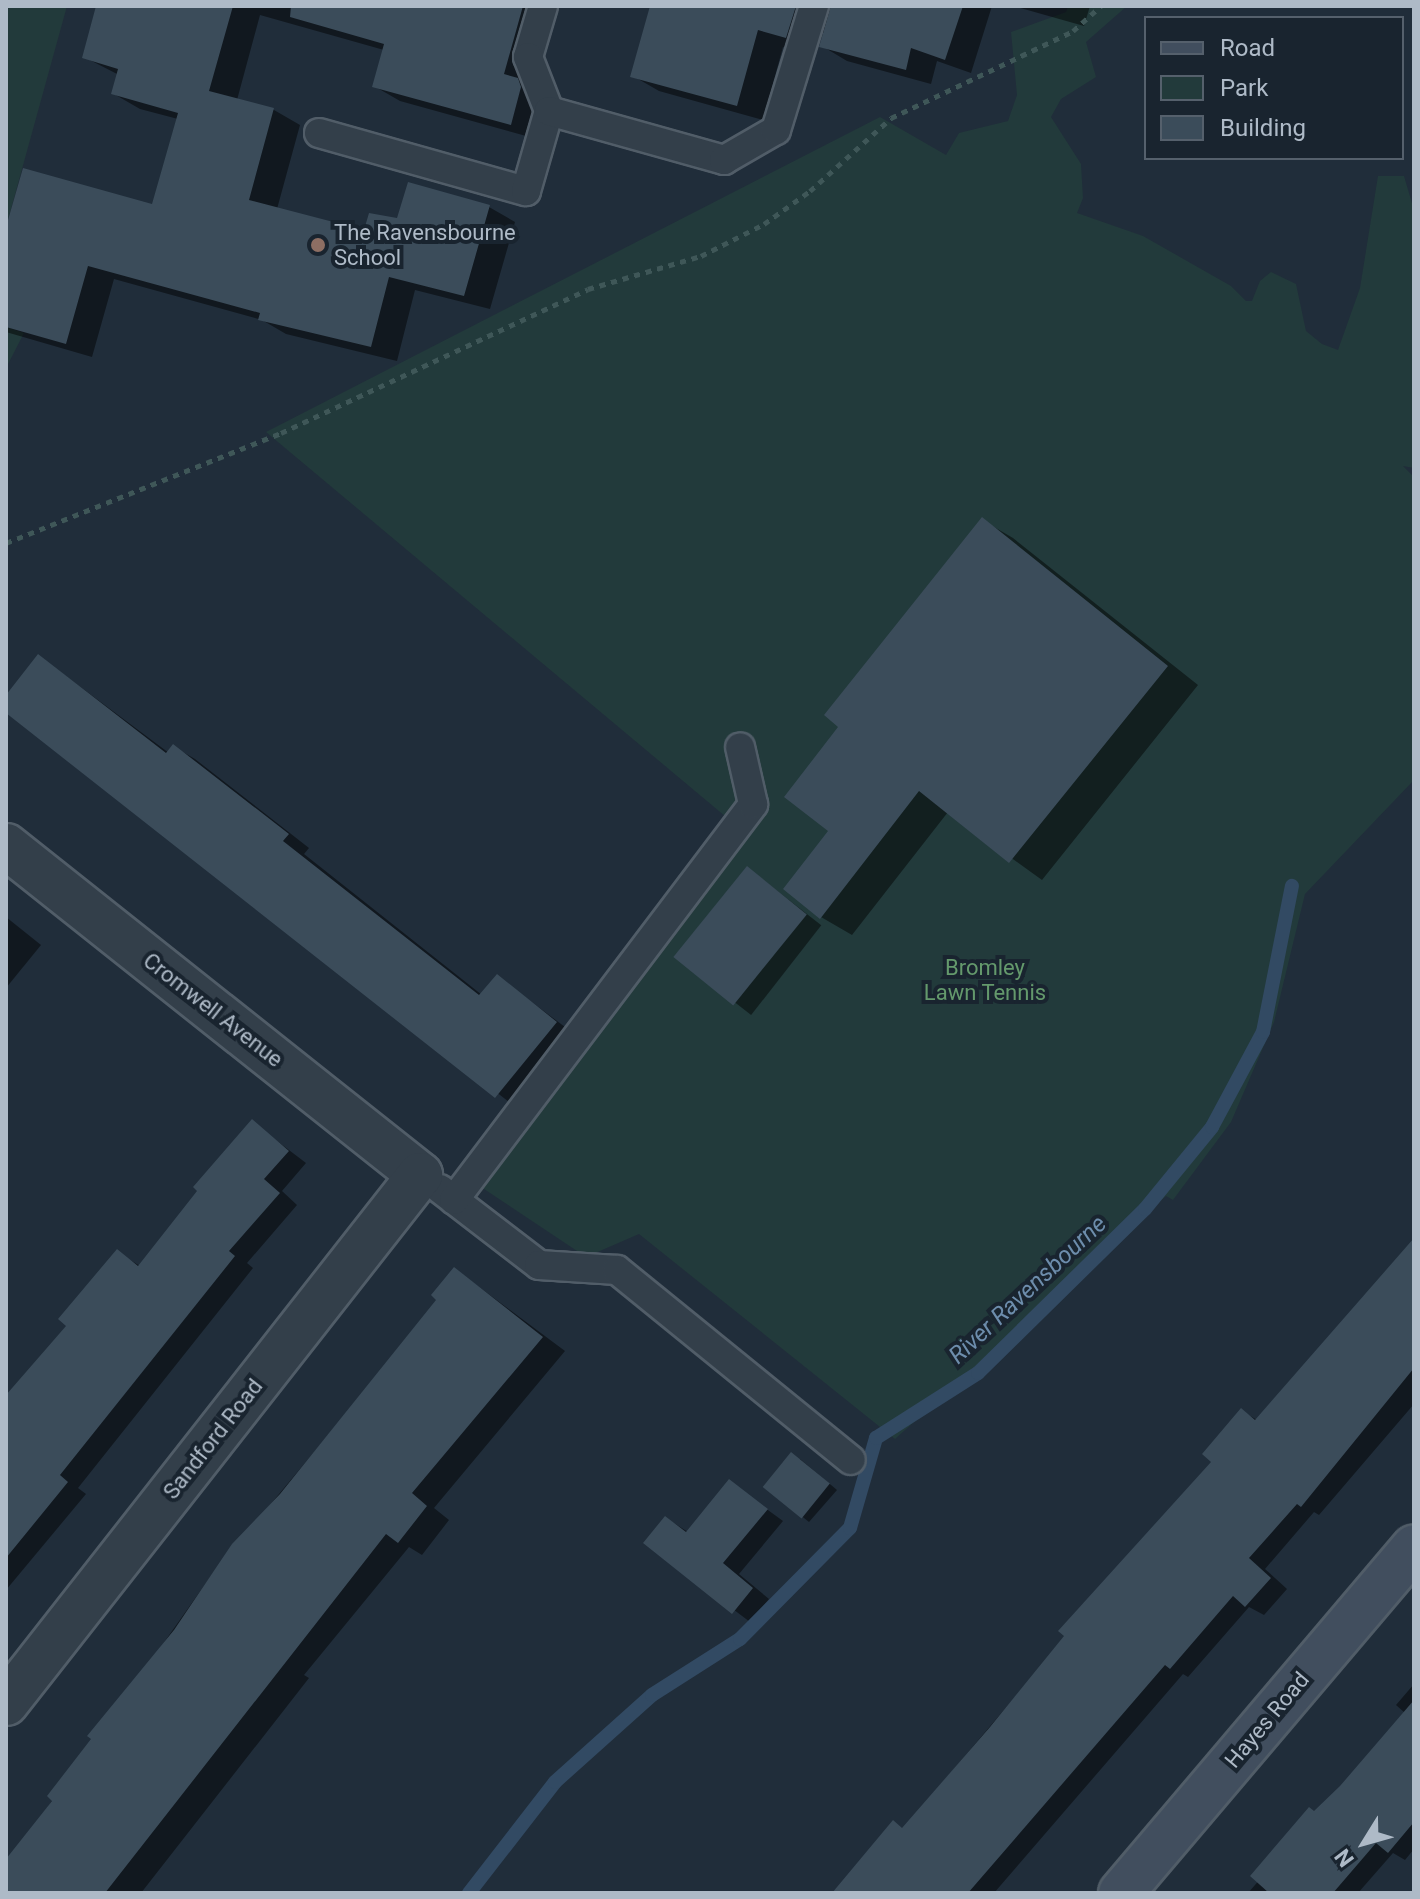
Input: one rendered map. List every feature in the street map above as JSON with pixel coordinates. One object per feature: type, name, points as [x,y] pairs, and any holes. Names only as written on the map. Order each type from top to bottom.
[{"type":"main road","name":"Hayes Road","points":[[1121,1893],[1414,1548]]},
{"type":"street","name":"Cromwell Avenue","points":[[6,846],[437,1187]]},
{"type":"street","name":"Sandford Road","points":[[6,1703],[437,1187]]},
{"type":"lane","points":[[319,133],[526,191],[549,111],[528,57],[543,6]]},
{"type":"lane","points":[[549,111],[724,160],[776,130],[814,6]]},
{"type":"lane","points":[[740,747],[753,804],[437,1187],[539,1265],[617,1270],[851,1460]]},
{"type":"path","points":[[6,543],[281,433],[588,289],[701,256],[764,224],[810,191],[891,118],[1073,31],[1101,6]]},
{"type":"green space","points":[[6,6],[67,6],[6,227]]},
{"type":"green space","name":"Bromley Lawn Tennis","points":[[1068,6],[1127,6],[1086,42],[1096,77],[1061,99],[1051,117],[1081,164],[1083,198],[1077,213],[1143,236],[1231,286],[1246,301],[1252,301],[1260,281],[1271,272],[1296,284],[1306,331],[1322,344],[1338,350],[1360,288],[1378,176],[1404,176],[1414,210],[1414,468],[1403,466],[1414,477],[1414,780],[1305,894],[1274,1022],[1231,1122],[1173,1200],[1166,1196],[895,1439],[639,1234],[586,1257],[481,1187],[744,832],[266,432],[880,117],[946,155],[959,133],[1008,121],[1017,95],[1011,32],[1066,12]]},
{"type":"green space","points":[[6,327],[24,333],[6,368]]},
{"type":"building","points":[[96,6],[233,6],[209,91],[274,108],[249,200],[364,230],[369,213],[397,218],[408,182],[490,205],[464,296],[389,277],[371,347],[258,320],[260,313],[88,266],[66,344],[6,327],[6,227],[23,168],[152,204],[178,113],[111,94],[118,69],[82,58]]},
{"type":"building","points":[[291,6],[523,6],[504,74],[518,78],[521,87],[511,125],[372,87],[384,44],[290,17]]},
{"type":"building","points":[[650,6],[796,6],[786,38],[758,30],[737,106],[630,77]]},
{"type":"building","points":[[831,6],[963,6],[945,60],[911,48],[906,70],[819,47]]},
{"type":"building","points":[[982,517],[1168,666],[1009,863],[919,791],[820,919],[783,889],[828,831],[784,797],[838,727],[824,715]]},
{"type":"building","points":[[38,654],[166,753],[173,744],[289,834],[283,841],[479,995],[497,974],[557,1022],[495,1098],[6,713],[6,695]]},
{"type":"building","points":[[747,866],[807,914],[733,1005],[673,957]]},
{"type":"building","points":[[252,1119],[289,1151],[264,1179],[280,1193],[229,1251],[235,1256],[60,1475],[68,1482],[6,1558],[6,1395],[66,1326],[58,1319],[117,1249],[138,1266],[197,1191],[193,1187]]},
{"type":"building","points":[[1414,1238],[1414,1368],[1301,1507],[1297,1504],[1249,1558],[1271,1578],[1245,1607],[1233,1596],[1170,1669],[1165,1665],[968,1893],[832,1893],[893,1820],[902,1828],[990,1727],[1064,1636],[1058,1631],[1211,1462],[1202,1454],[1241,1408],[1255,1420]]},
{"type":"building","points":[[454,1267],[543,1337],[412,1493],[427,1506],[398,1543],[386,1534],[105,1893],[6,1893],[6,1859],[52,1801],[47,1796],[91,1739],[87,1736],[174,1630],[232,1544],[280,1494],[436,1300],[431,1295]]},
{"type":"building","points":[[791,1452],[830,1483],[802,1518],[763,1487]]},
{"type":"building","points":[[729,1479],[768,1509],[723,1563],[753,1588],[732,1614],[643,1543],[665,1516],[686,1532]]},
{"type":"building","points":[[1414,1700],[1414,1822],[1388,1853],[1376,1843],[1333,1893],[1269,1893],[1250,1876],[1309,1807],[1314,1811],[1340,1786]]},
{"type":"waterway","name":"River Ravensbourne","points":[[469,1893],[555,1782],[652,1695],[740,1639],[850,1528],[876,1438],[978,1373],[1145,1209],[1212,1127],[1263,1032],[1292,886]]},
{"type":"place","name":"The Ravensbourne School","points":[[318,245]]}]
